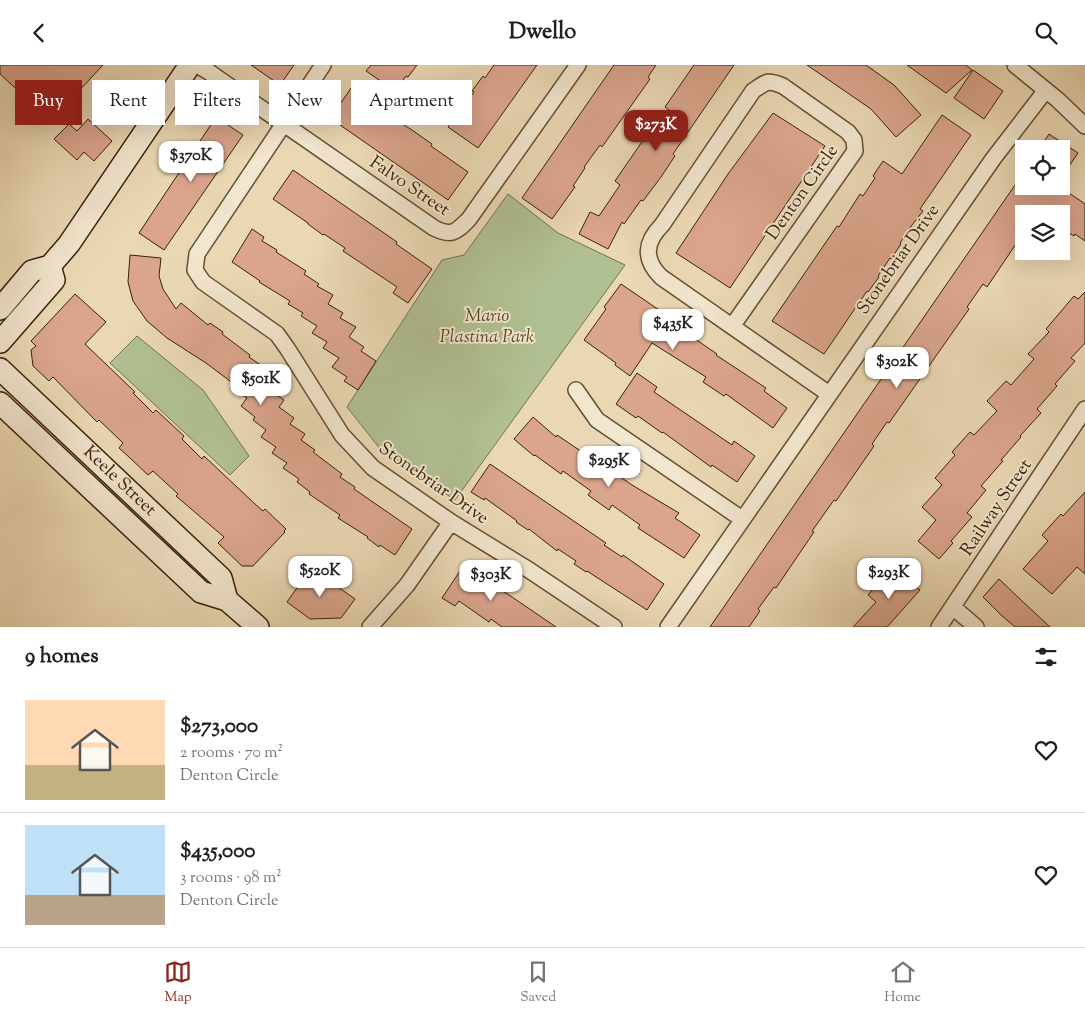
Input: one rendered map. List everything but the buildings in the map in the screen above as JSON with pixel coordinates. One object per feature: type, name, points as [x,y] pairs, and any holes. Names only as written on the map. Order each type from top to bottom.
[{"type":"main road","points":[[0,309],[32,271],[50,266],[82,227],[190,65]]},
{"type":"main road","points":[[0,342],[54,280],[50,266]]},
{"type":"main road","name":"Keele Street","points":[[0,369],[221,578],[227,600]]},
{"type":"main road","name":"Keele Street","points":[[0,403],[201,592],[227,600],[258,627]]},
{"type":"street","name":"Falvo Street","points":[[197,65],[269,115]]},
{"type":"street","name":"Stonebriar Drive","points":[[313,80],[323,65]]},
{"type":"street","name":"Falvo Street","points":[[283,125],[434,228],[444,233],[456,232],[474,212],[578,65]]},
{"type":"street","points":[[1016,65],[1085,126]]},
{"type":"street","name":"Denton Circle","points":[[732,325],[855,151],[854,140],[848,132],[773,81],[766,82],[753,91],[662,225],[654,233],[647,248],[653,269],[662,277],[829,394]]},
{"type":"street","name":"Stonebriar Drive","points":[[668,627],[993,159],[1046,90]]},
{"type":"street","name":"Stonebriar Drive","points":[[283,125],[197,254],[195,269],[204,282],[277,334],[342,435],[373,468],[451,522],[529,570],[614,627]]},
{"type":"street","points":[[576,390],[597,420],[742,519]]},
{"type":"street","name":"Railway Street","points":[[939,627],[1085,409]]},
{"type":"street","points":[[370,627],[407,585],[451,522]]},
{"type":"street","points":[[953,607],[976,627]]},
{"type":"green space","name":"Mario Plastina Park","points":[[508,194],[558,233],[625,265],[455,500],[381,450],[347,407],[442,260],[464,255]]},
{"type":"green space","points":[[137,336],[203,390],[249,456],[230,475],[110,363]]}]
